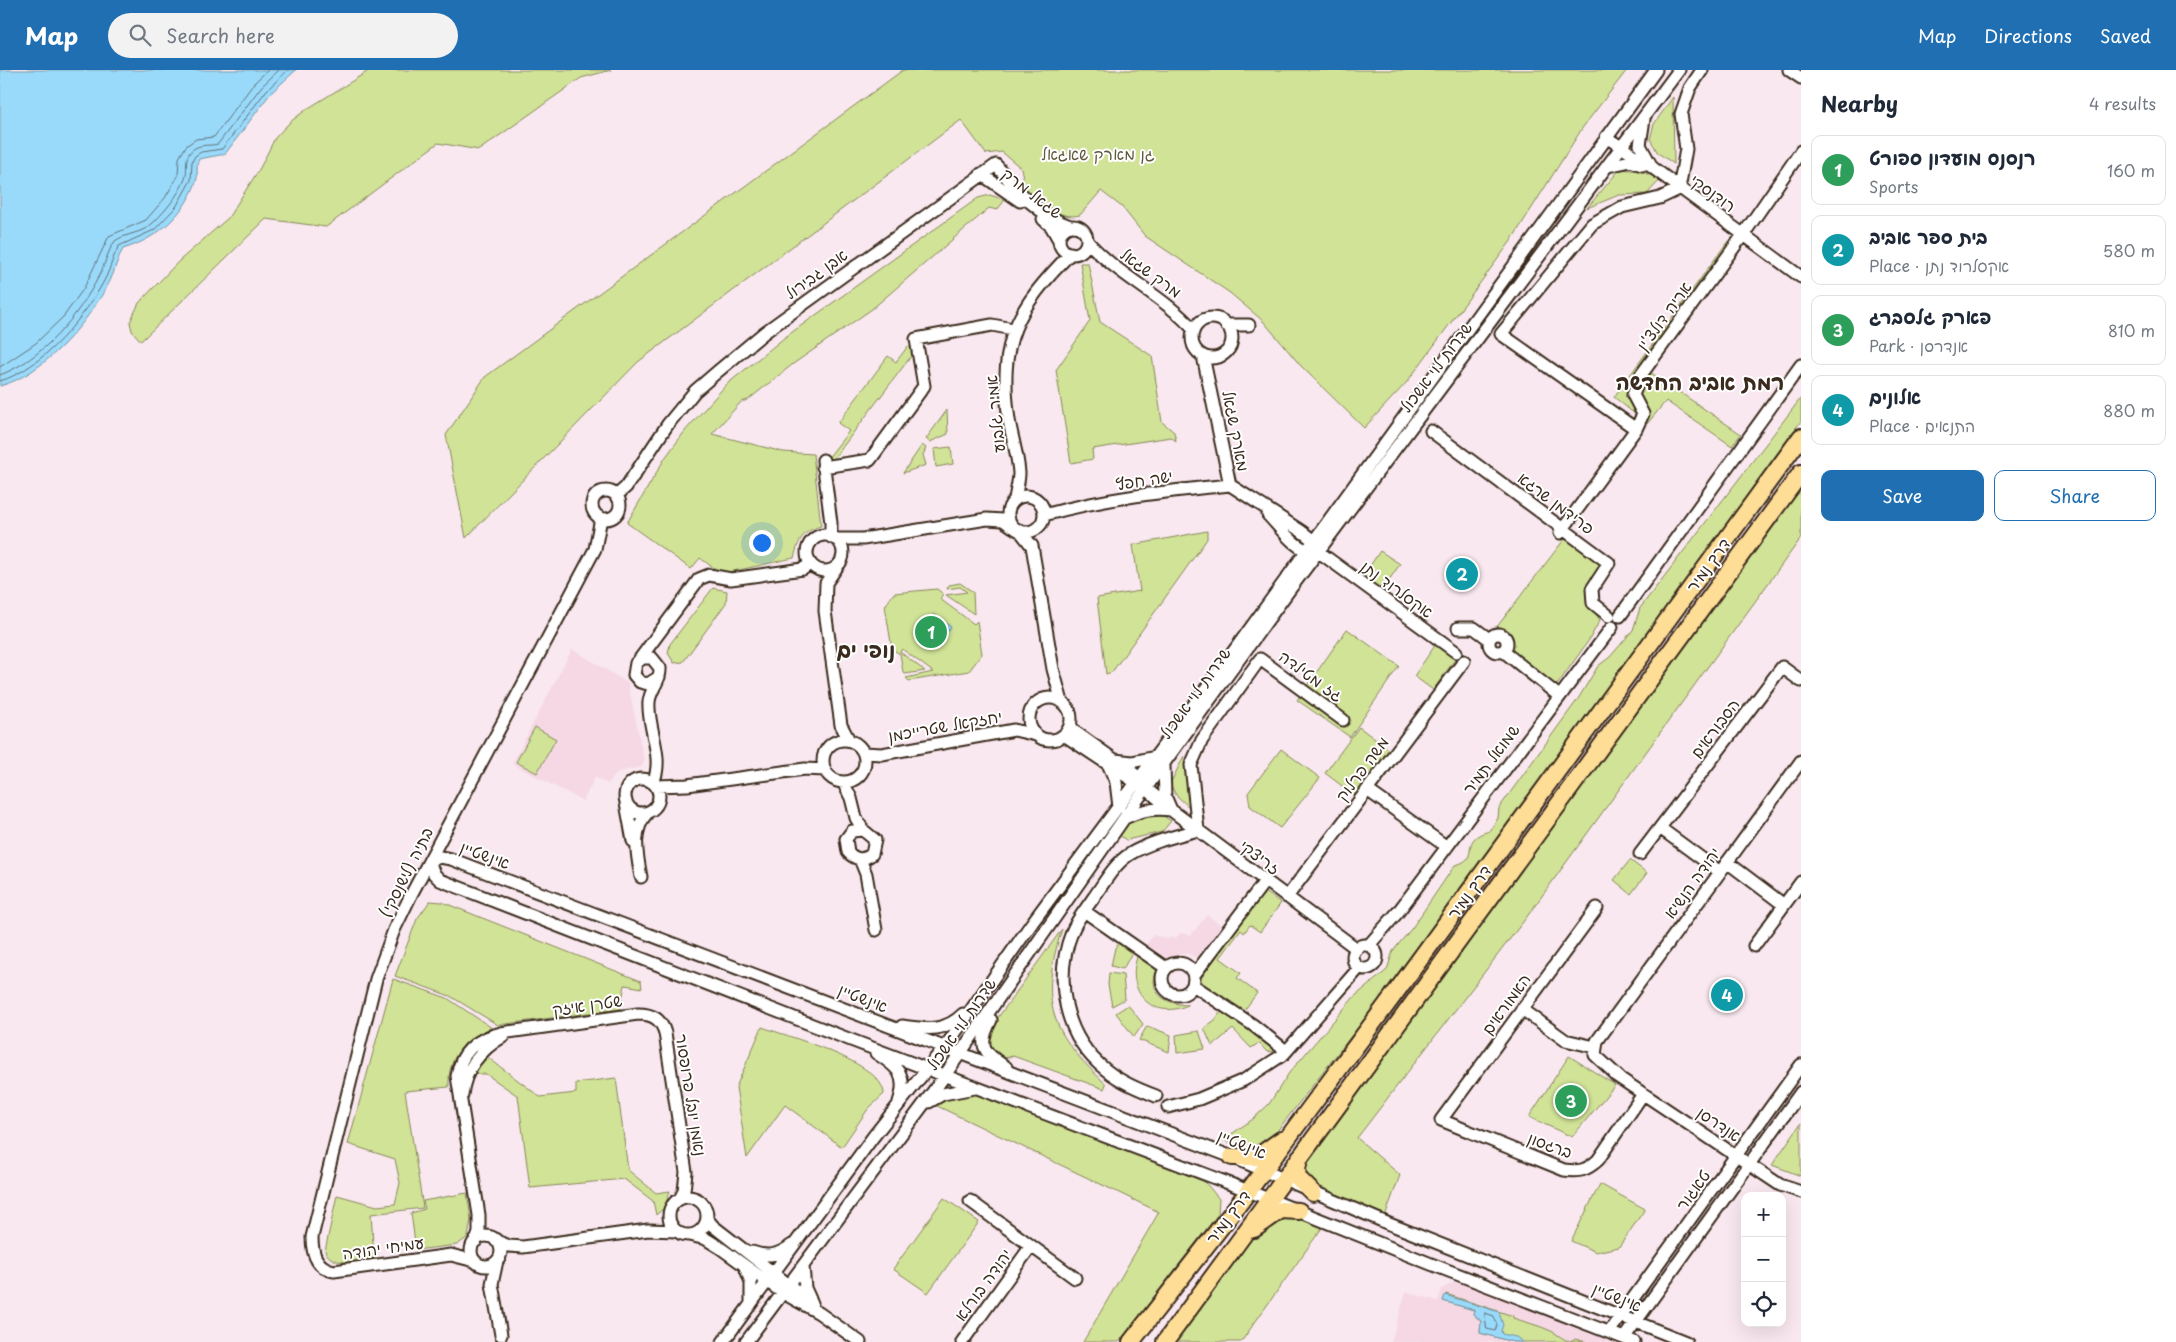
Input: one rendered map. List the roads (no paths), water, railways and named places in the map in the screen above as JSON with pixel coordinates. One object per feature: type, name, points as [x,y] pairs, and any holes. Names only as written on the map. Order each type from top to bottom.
[{"type":"highway","name":"דרך נמיר","points":[[1131,1342],[1290,1135],[1801,437]]},
{"type":"highway","name":"דרך נמיר","points":[[1165,1342],[1282,1179],[1397,1026],[1801,473]]},
{"type":"highway","points":[[1232,1157],[1257,1157],[1290,1135]]},
{"type":"highway","points":[[1302,1153],[1297,1168],[1298,1178],[1313,1193]]},
{"type":"highway","points":[[1238,1240],[1281,1210],[1299,1211]]},
{"type":"street","name":"שדרות לוי אשכול","points":[[746,1342],[945,1075],[1125,817],[1147,789],[1159,761],[1306,551],[1656,70]]},
{"type":"street","name":"שדרות לוי אשכול","points":[[724,1342],[873,1137],[944,1048],[1138,781],[1159,761],[1320,552],[1679,70]]},
{"type":"street","points":[[1636,429],[1565,377],[1501,334],[1592,224],[1622,207],[1660,198],[1679,189],[1686,149],[1681,114],[1690,88],[1702,70]]},
{"type":"street","points":[[1790,70],[1801,78]]},
{"type":"street","points":[[1644,117],[1640,145],[1653,168]]},
{"type":"street","name":"רודנסקי","points":[[1606,137],[1653,168],[1801,277]]},
{"type":"street","name":"אריה דולצ'ין","points":[[1561,531],[1636,429],[1643,414],[1633,395],[1641,375],[1743,235],[1801,151]]},
{"type":"street","points":[[1608,166],[1630,161],[1653,168]]},
{"type":"street","name":"אבן גבירול","points":[[616,496],[626,487],[668,424],[696,391],[750,343],[981,174],[996,165]]},
{"type":"street","name":"שגאל מרק","points":[[996,165],[1033,207],[1043,215],[1070,226]]},
{"type":"street","name":"שגאל מרק","points":[[981,174],[1007,190],[1052,226],[1060,243]]},
{"type":"street","points":[[1070,226],[1081,228],[1086,233],[1087,240],[1084,248],[1075,253],[1060,243],[1062,231],[1070,226]]},
{"type":"street","name":"מרק שגאל","points":[[1087,240],[1103,258],[1198,326]]},
{"type":"street","name":"אמיר גלבוע","points":[[1051,273],[1060,243]]},
{"type":"street","name":"אמיר גלבוע","points":[[1012,502],[1019,474],[1004,377],[1008,345],[1013,329],[1051,273],[1075,253]]},
{"type":"street","name":"מרק שגאל","points":[[1075,253],[1103,258]]},
{"type":"street","points":[[1210,383],[1203,356],[1194,347],[1192,338],[1198,326],[1214,319],[1231,328],[1249,325]]},
{"type":"street","points":[[843,555],[841,546],[833,538],[823,463],[870,460],[924,386],[916,339],[998,324],[1013,329]]},
{"type":"street","points":[[1203,356],[1216,357],[1228,350],[1231,342],[1231,328]]},
{"type":"street","points":[[1210,383],[1216,357]]},
{"type":"street","name":"שמואל תמיר","points":[[1373,949],[1398,912],[1801,365]]},
{"type":"street","name":"מארק שגאל","points":[[1210,383],[1230,485]]},
{"type":"street","name":"פרידמן שרגא","points":[[1431,431],[1561,531],[1608,563],[1592,589],[1593,603],[1614,620]]},
{"type":"street","name":"אמיר גלבוע","points":[[1019,474],[1040,506]]},
{"type":"street","points":[[1230,485],[1314,541],[1320,552]]},
{"type":"street","name":"ישה חפץ","points":[[1040,506],[1064,510],[1178,490],[1230,485]]},
{"type":"street","points":[[609,491],[616,496],[620,503],[616,514],[609,518],[601,518],[593,508],[596,495],[609,491]]},
{"type":"street","points":[[988,519],[1002,512],[1012,502],[1022,496],[1040,506],[1038,528],[1032,546],[1053,669],[1062,702],[1068,709],[1070,724],[1074,732],[1147,789]]},
{"type":"street","points":[[1012,502],[1008,516],[1032,546]]},
{"type":"street","points":[[1261,507],[1306,551],[1320,552]]},
{"type":"street","name":"בתיה (לישנסקי)","points":[[320,1266],[314,1252],[314,1229],[376,979],[394,930],[595,549],[601,518]]},
{"type":"street","points":[[844,740],[820,582],[807,554],[809,544],[816,538],[863,539],[988,519],[1003,520],[1018,530],[1030,532],[1038,528]]},
{"type":"street","points":[[825,611],[826,582],[843,555],[853,544],[863,539]]},
{"type":"street","name":"אקסלרוד נתן","points":[[1320,552],[1456,652]]},
{"type":"street","points":[[811,565],[823,571],[836,567]]},
{"type":"street","points":[[640,877],[626,800],[626,790],[648,771],[652,757],[644,697],[640,682],[634,671],[639,660],[703,576],[731,579],[803,569],[811,565]]},
{"type":"street","points":[[1458,628],[1474,628],[1489,639],[1488,645],[1492,650],[1497,653],[1503,651],[1559,696]]},
{"type":"street","points":[[637,855],[637,830],[648,812],[657,804],[656,755],[649,701],[659,677],[660,668],[656,661],[656,647],[659,633]]},
{"type":"street","points":[[639,660],[648,658],[656,661]]},
{"type":"street","name":"שדרות לוי אשכול","points":[[1198,830],[1191,765],[1202,740],[1260,659]]},
{"type":"street","name":"גז מטילדה","points":[[1260,659],[1343,720]]},
{"type":"street","name":"משה פרלוק","points":[[1287,897],[1464,661]]},
{"type":"street","name":"הסבוראים","points":[[1640,854],[1782,667],[1801,681]]},
{"type":"street","points":[[1046,698],[1053,669]]},
{"type":"street","points":[[640,682],[648,684],[659,677]]},
{"type":"street","points":[[1062,702],[1046,698],[1034,705],[1029,716],[1031,728],[1036,735],[1049,740],[1062,736],[1067,737],[1112,763],[1159,761],[1165,796],[1171,810]]},
{"type":"street","name":"יחזקאל שטרייכמן","points":[[1014,730],[1029,716]]},
{"type":"street","points":[[1062,736],[1070,724]]},
{"type":"street","name":"יחזקאל שטרייכמן","points":[[864,753],[882,754],[1014,730],[1036,735]]},
{"type":"street","points":[[844,740],[856,743],[864,753],[865,767],[861,775],[848,781],[830,777],[824,764],[830,745],[844,740]]},
{"type":"street","name":"יחזקאל שטרייכמן","points":[[865,767],[882,754]]},
{"type":"street","name":"יהודה הנשיא","points":[[1591,1047],[1596,1034],[1609,1022],[1801,761]]},
{"type":"street","points":[[1112,763],[1119,807]]},
{"type":"street","points":[[656,789],[805,769],[824,764]]},
{"type":"street","points":[[637,780],[647,780],[656,789]]},
{"type":"street","points":[[848,781],[858,831]]},
{"type":"street","name":"זריצקי","points":[[1147,789],[1171,810],[1264,881],[1357,948]]},
{"type":"street","points":[[1366,790],[1447,847]]},
{"type":"street","points":[[626,800],[634,811],[648,812]]},
{"type":"street","points":[[1125,817],[1141,810],[1156,808],[1171,810]]},
{"type":"street","points":[[1660,828],[1784,905]]},
{"type":"street","points":[[1156,1096],[1128,1085],[1105,1070],[1088,1053],[1074,1030],[1065,1004],[1063,986],[1065,958],[1071,934],[1084,911],[1116,868],[1130,853],[1198,830]]},
{"type":"street","points":[[858,831],[875,840],[874,850],[864,858],[851,856],[846,848],[846,839],[858,831]]},
{"type":"street","name":"אינשטיין","points":[[429,861],[440,857],[450,859],[1232,1157],[1313,1193],[1686,1342]]},
{"type":"street","points":[[864,858],[876,930]]},
{"type":"street","points":[[429,861],[434,874],[440,880],[851,1040],[1269,1199],[1629,1340]]},
{"type":"street","points":[[1264,881],[1193,980],[1182,994],[1168,991],[1162,982],[1166,968],[1174,963],[1183,964],[1190,968],[1193,980],[1286,1051]]},
{"type":"street","points":[[1754,946],[1801,882]]},
{"type":"street","name":"האמוראים","points":[[1441,1120],[1597,908]]},
{"type":"street","points":[[1084,911],[1166,968]]},
{"type":"street","points":[[1357,948],[1373,949],[1375,965],[1368,969],[1360,968],[1353,959],[1357,948]]},
{"type":"street","points":[[1168,1108],[1199,1099],[1244,1080],[1286,1051],[1360,968]]},
{"type":"street","points":[[1009,984],[983,1035],[983,1043],[996,1061],[1029,1080]]},
{"type":"street","points":[[884,1024],[933,1030],[941,1029],[959,1018],[980,997]]},
{"type":"street","points":[[1522,1009],[1565,1040],[1591,1047]]},
{"type":"street","name":"שטרן איזק","points":[[474,1243],[479,1233],[479,1215],[460,1105],[465,1077],[475,1060],[489,1046],[513,1032],[638,1014],[653,1016],[662,1024]]},
{"type":"street","name":"נאמן יובל פרופסור","points":[[662,1024],[686,1172],[684,1191],[680,1199]]},
{"type":"street","points":[[851,1040],[884,1058],[901,1074],[902,1090],[897,1108]]},
{"type":"street","name":"אנדרסן","points":[[1591,1047],[1588,1053],[1591,1059],[1780,1185],[1801,1192]]},
{"type":"street","name":"טאגור","points":[[1609,1332],[1622,1317],[1801,1065]]},
{"type":"street","points":[[917,1113],[938,1096],[968,1088],[980,1088]]},
{"type":"street","name":"טאגור","points":[[1629,1340],[1635,1322],[1801,1092]]},
{"type":"street","name":"ברגסון","points":[[1441,1120],[1564,1170],[1580,1172],[1590,1168],[1601,1156],[1643,1094]]},
{"type":"street","name":"נאמן יובל פרופסור","points":[[686,1172],[699,1200]]},
{"type":"street","points":[[648,1230],[680,1199],[690,1197],[699,1200],[706,1208],[707,1219],[700,1232],[689,1235]]},
{"type":"street","name":"יהודה בורלא","points":[[970,1201],[1075,1278]]},
{"type":"street","points":[[672,1208],[669,1218],[677,1231]]},
{"type":"street","name":"שטרן איזק","points":[[479,1215],[495,1240]]},
{"type":"street","points":[[707,1219],[713,1226],[745,1249],[770,1279]]},
{"type":"street","points":[[478,1263],[490,1266],[497,1260],[524,1248],[648,1230],[677,1231],[712,1242],[744,1266],[786,1289],[860,1342]]},
{"type":"street","points":[[492,1284],[471,1254],[474,1243],[484,1237],[509,1246],[524,1248]]},
{"type":"street","points":[[495,1240],[500,1249],[492,1284],[501,1335]]},
{"type":"street","points":[[745,1249],[764,1256],[773,1256],[798,1241]]},
{"type":"street","name":"עמיחי יהודה","points":[[320,1266],[329,1270],[339,1271],[451,1255],[474,1243]]},
{"type":"street","name":"יהודה בורלא","points":[[962,1342],[1031,1246]]},
{"type":"street","name":"עמיחי יהודה","points":[[451,1255],[478,1263]]},
{"type":"street","points":[[744,1266],[751,1282],[752,1304]]},
{"type":"street","points":[[803,1267],[805,1288],[819,1313]]},
{"type":"street","points":[[786,1289],[811,1301]]},
{"type":"water","points":[[0,70],[296,70],[270,94],[225,154],[199,159],[196,182],[191,194],[176,216],[147,239],[123,249],[110,281],[101,297],[78,329],[64,344],[33,370],[17,380],[0,386]]},
{"type":"water","points":[[934,614],[951,627],[934,650],[920,640],[932,624],[929,622]]},
{"type":"water","points":[[1445,1295],[1499,1312],[1503,1325],[1502,1334],[1516,1337],[1523,1342],[1513,1342],[1480,1333],[1481,1321],[1473,1314],[1474,1310],[1443,1301]]},
{"type":"place","name":"בית ספר אביב","points":[[1462,574]]},
{"type":"place","name":"רנסנס מועדון ספורט","points":[[931,632]]},
{"type":"place","name":"אלונים","points":[[1727,995]]},
{"type":"place","name":"פארק גלסברג","points":[[1571,1101]]},
{"type":"district","name":"רמת אביב החדשה","points":[[1700,383]]},
{"type":"district","name":"נופי ים","points":[[866,651]]},
{"type":"park label","name":"גן מארק שאגאל","points":[[1098,154]]}]
